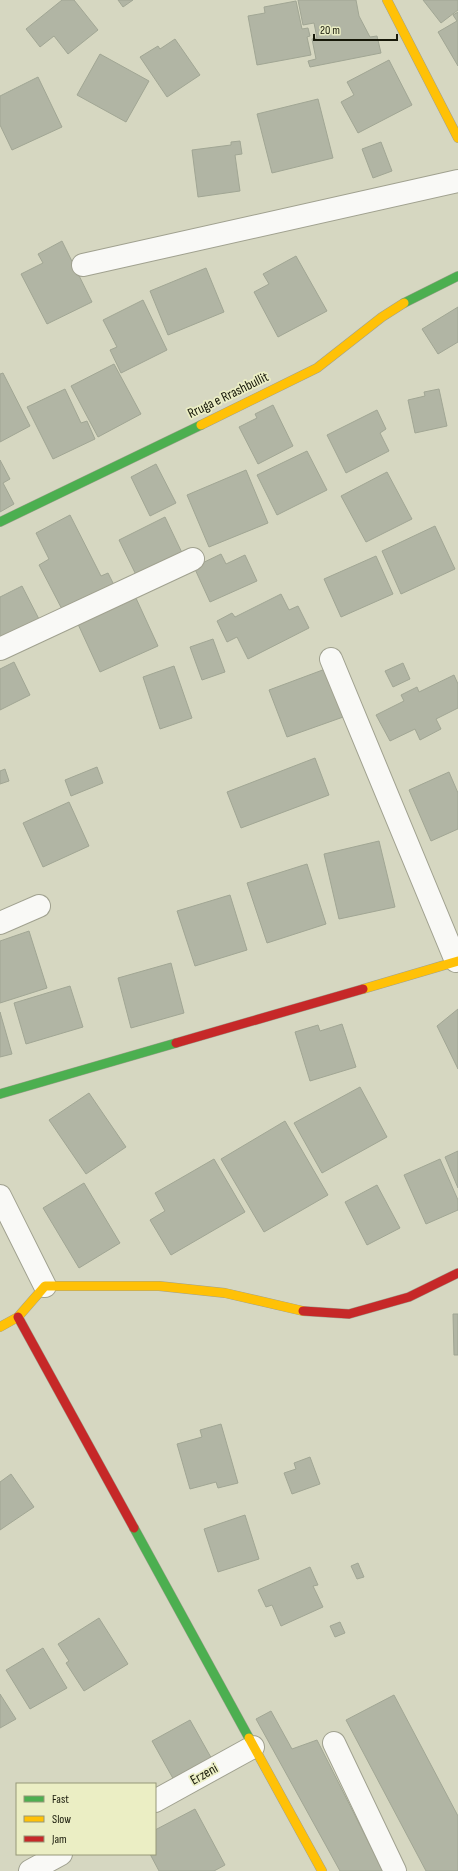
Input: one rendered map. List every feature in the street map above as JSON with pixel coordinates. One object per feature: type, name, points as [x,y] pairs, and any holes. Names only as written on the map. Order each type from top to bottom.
[{"type":"street","points":[[387,0],[458,138]]},
{"type":"street","points":[[83,265],[458,181]]},
{"type":"street","name":"Rruga e Rrashbullit","points":[[0,522],[316,368],[352,342],[382,317],[403,303],[458,276]]},
{"type":"street","points":[[0,650],[193,559]]},
{"type":"street","points":[[0,1094],[457,961],[331,659]]},
{"type":"street","points":[[0,922],[39,906]]},
{"type":"street","points":[[0,1196],[45,1286]]},
{"type":"street","points":[[0,1327],[18,1317],[45,1286],[159,1286],[224,1293],[303,1311],[349,1314],[409,1297],[458,1273]]},
{"type":"street","points":[[18,1317],[322,1871]]},
{"type":"street","points":[[334,1743],[395,1871]]},
{"type":"street","name":"Erzeni","points":[[156,1800],[253,1746]]},
{"type":"street","points":[[30,1871],[59,1855]]},
{"type":"building","points":[[62,0],[74,0],[98,30],[68,54],[54,36],[40,47],[26,29]]},
{"type":"building","points":[[118,0],[133,0],[123,7]]},
{"type":"building","points":[[298,0],[356,0],[359,16],[370,37],[377,36],[381,53],[310,67],[308,61],[316,59],[312,39],[317,38],[314,23],[303,25]]},
{"type":"building","points":[[423,0],[458,0],[458,10],[441,23]]},
{"type":"building","points":[[296,1],[302,29],[308,28],[310,36],[307,37],[311,55],[257,65],[248,16],[265,13],[264,7]]},
{"type":"building","points":[[458,12],[458,66],[438,32],[457,21],[453,15]]},
{"type":"building","points":[[175,39],[200,75],[167,97],[140,57],[158,46],[160,49]]},
{"type":"building","points":[[100,54],[149,81],[126,122],[77,95]]},
{"type":"building","points":[[389,60],[412,105],[358,133],[341,102],[354,95],[347,82]]},
{"type":"building","points":[[38,77],[62,127],[12,150],[0,125],[0,96]]},
{"type":"building","points":[[318,99],[333,158],[272,173],[257,114]]},
{"type":"building","points":[[240,141],[242,154],[235,155],[240,191],[198,197],[192,150],[231,145],[231,142]]},
{"type":"building","points":[[381,142],[392,171],[373,178],[362,149]]},
{"type":"building","points":[[62,241],[92,302],[47,324],[21,274],[43,263],[38,254]]},
{"type":"building","points":[[296,256],[327,311],[278,337],[254,292],[269,284],[263,274]]},
{"type":"building","points":[[206,268],[224,312],[168,335],[150,291]]},
{"type":"building","points":[[143,300],[167,350],[121,373],[110,350],[117,347],[103,320]]},
{"type":"building","points":[[458,307],[458,342],[438,354],[422,329]]},
{"type":"building","points":[[114,364],[141,414],[98,437],[71,386]]},
{"type":"building","points":[[3,373],[30,426],[0,442],[0,374]]},
{"type":"building","points":[[65,389],[81,423],[87,421],[95,439],[53,459],[27,407]]},
{"type":"building","points":[[439,389],[447,426],[415,433],[408,400],[425,396],[424,392]]},
{"type":"building","points":[[273,405],[293,446],[258,464],[239,427],[257,418],[255,414]]},
{"type":"building","points":[[377,410],[386,429],[380,433],[389,451],[346,473],[327,435]]},
{"type":"building","points":[[307,451],[327,490],[277,515],[257,475]]},
{"type":"building","points":[[0,460],[10,479],[3,483],[14,504],[0,512]]},
{"type":"building","points":[[156,464],[176,503],[150,516],[131,477]]},
{"type":"building","points":[[246,470],[268,523],[209,547],[187,495]]},
{"type":"building","points":[[387,472],[412,519],[366,542],[341,496]]},
{"type":"building","points":[[70,515],[101,576],[108,573],[115,587],[64,613],[39,565],[49,559],[36,533]]},
{"type":"building","points":[[165,517],[185,559],[139,581],[119,540]]},
{"type":"building","points":[[435,526],[455,569],[401,594],[382,551]]},
{"type":"building","points":[[221,554],[226,564],[245,555],[257,581],[210,602],[194,567]]},
{"type":"building","points":[[376,556],[393,594],[341,617],[324,579]]},
{"type":"building","points":[[22,586],[41,623],[0,644],[0,597]]},
{"type":"building","points":[[281,594],[289,610],[298,606],[309,628],[248,659],[237,637],[227,642],[217,621],[232,613],[235,617]]},
{"type":"building","points":[[135,596],[158,646],[100,672],[77,622]]},
{"type":"building","points":[[213,639],[225,672],[202,680],[190,647]]},
{"type":"building","points":[[14,662],[30,695],[0,710],[0,669]]},
{"type":"building","points":[[403,663],[410,679],[393,687],[385,671]]},
{"type":"building","points":[[174,666],[192,718],[160,729],[143,677]]},
{"type":"building","points":[[328,668],[346,716],[287,737],[269,690]]},
{"type":"building","points":[[454,675],[458,684],[458,708],[436,719],[441,729],[420,740],[415,729],[390,741],[376,715],[404,701],[401,695],[417,687],[419,692]]},
{"type":"building","points":[[315,758],[329,795],[241,828],[227,792]]},
{"type":"building","points":[[97,767],[103,783],[71,796],[65,780]]},
{"type":"building","points":[[5,769],[9,781],[0,784],[0,771]]},
{"type":"building","points":[[449,772],[458,793],[458,829],[431,841],[409,790]]},
{"type":"building","points":[[69,802],[89,846],[43,867],[23,823]]},
{"type":"building","points":[[379,841],[395,907],[339,919],[324,854]]},
{"type":"building","points":[[307,864],[326,924],[267,943],[247,883]]},
{"type":"building","points":[[230,895],[247,950],[195,966],[177,911]]},
{"type":"building","points":[[29,931],[47,988],[0,1003],[0,941]]},
{"type":"building","points":[[171,963],[184,1013],[131,1028],[118,978]]},
{"type":"building","points":[[70,986],[83,1027],[26,1044],[14,1003]]},
{"type":"building","points":[[458,1009],[458,1069],[437,1026]]},
{"type":"building","points":[[0,1012],[12,1054],[0,1057]]},
{"type":"building","points":[[342,1024],[356,1067],[310,1081],[295,1032],[318,1025],[320,1031]]},
{"type":"building","points":[[360,1087],[387,1137],[322,1173],[294,1123]]},
{"type":"building","points":[[89,1093],[126,1147],[86,1174],[49,1120]]},
{"type":"building","points":[[285,1121],[328,1195],[264,1232],[221,1159]]},
{"type":"building","points":[[458,1151],[458,1188],[445,1157]]},
{"type":"building","points":[[214,1159],[245,1212],[171,1255],[150,1220],[165,1211],[155,1193]]},
{"type":"building","points":[[440,1159],[458,1200],[458,1210],[426,1224],[404,1175]]},
{"type":"building","points":[[84,1183],[120,1243],[79,1268],[43,1208]]},
{"type":"building","points":[[377,1185],[400,1228],[367,1245],[345,1202]]},
{"type":"building","points":[[453,1314],[458,1314],[458,1355],[454,1355]]},
{"type":"building","points":[[221,1424],[238,1483],[218,1488],[216,1482],[190,1489],[177,1444],[202,1437],[200,1430]]},
{"type":"building","points":[[310,1457],[320,1484],[292,1494],[284,1473],[296,1469],[294,1463]]},
{"type":"building","points":[[11,1474],[34,1507],[0,1530],[0,1482]]},
{"type":"building","points":[[245,1515],[259,1559],[218,1572],[204,1529]]},
{"type":"building","points":[[358,1563],[364,1577],[357,1579],[351,1566]]},
{"type":"building","points":[[310,1567],[318,1585],[313,1586],[323,1607],[281,1626],[272,1605],[266,1607],[258,1590]]},
{"type":"building","points":[[99,1618],[128,1664],[84,1691],[66,1663],[69,1661],[58,1644]]},
{"type":"building","points":[[340,1622],[345,1633],[335,1637],[330,1626]]},
{"type":"building","points":[[43,1648],[67,1688],[30,1709],[6,1670]]},
{"type":"building","points":[[0,1694],[16,1719],[0,1728]]},
{"type":"building","points":[[394,1695],[458,1816],[458,1871],[426,1871],[346,1720]]},
{"type":"building","points":[[271,1711],[292,1749],[317,1740],[383,1871],[340,1871],[256,1719]]},
{"type":"building","points":[[190,1720],[213,1761],[175,1782],[152,1741]]},
{"type":"building","points":[[195,1809],[225,1865],[214,1871],[159,1871],[151,1855],[156,1855],[156,1829]]},
{"type":"traffic: fast","points":[[404,303],[458,276]]},
{"type":"traffic: fast","points":[[0,522],[201,425]]},
{"type":"traffic: fast","points":[[0,1094],[176,1043]]},
{"type":"traffic: fast","points":[[134,1528],[249,1738]]},
{"type":"traffic: slow","points":[[387,0],[458,138]]},
{"type":"traffic: slow","points":[[201,425],[317,368],[382,317],[404,303]]},
{"type":"traffic: slow","points":[[363,989],[458,961]]},
{"type":"traffic: slow","points":[[0,1327],[18,1317],[45,1286],[159,1286],[225,1293],[303,1311]]},
{"type":"traffic: slow","points":[[249,1738],[322,1871]]},
{"type":"traffic: jam","points":[[176,1043],[363,989]]},
{"type":"traffic: jam","points":[[303,1311],[349,1314],[409,1297],[458,1273]]},
{"type":"traffic: jam","points":[[18,1317],[134,1528]]}]
